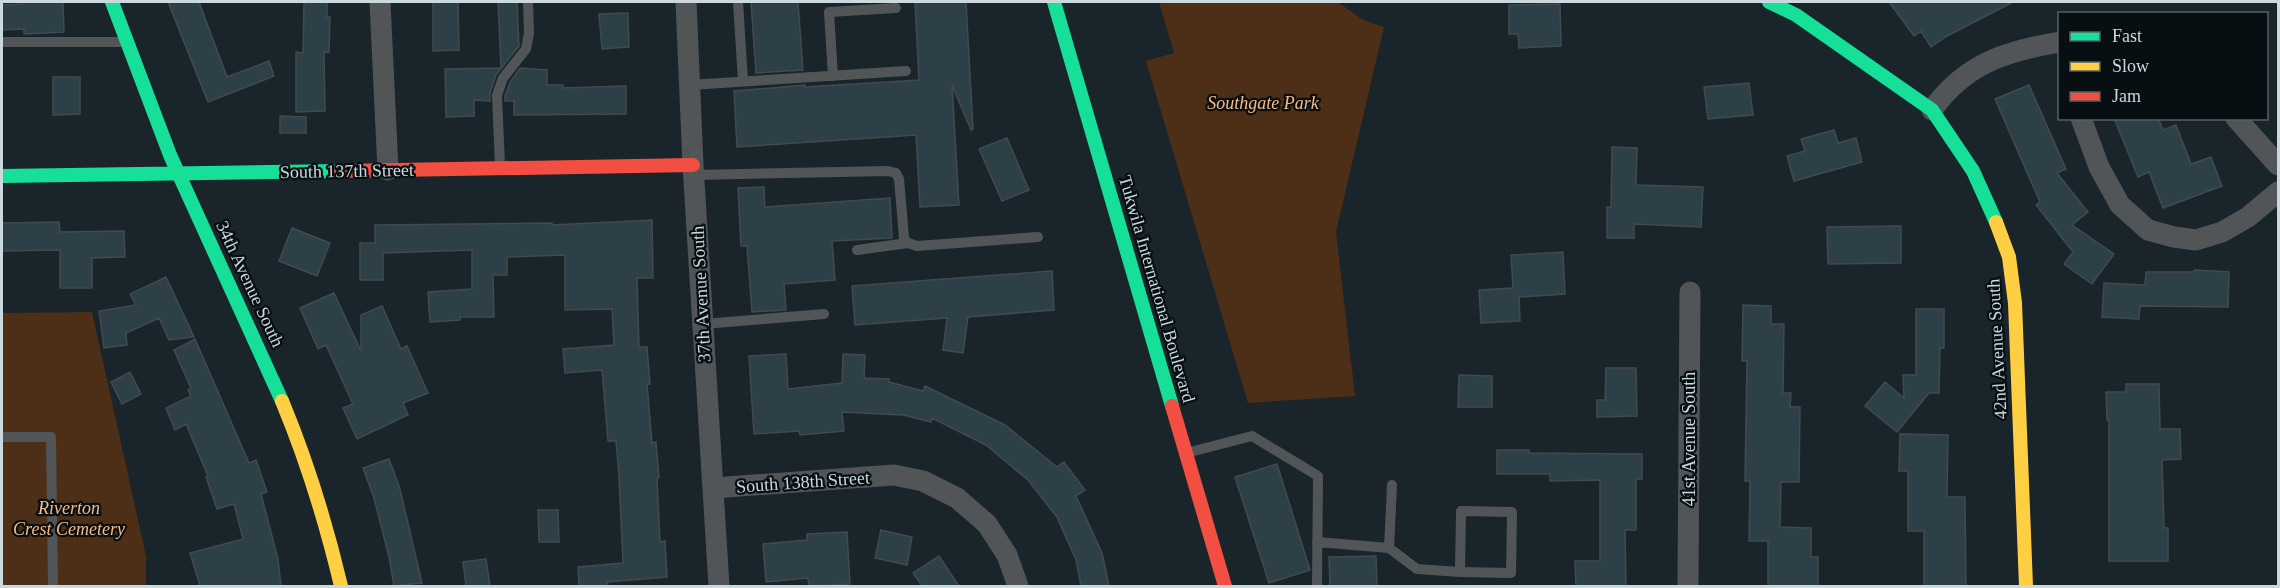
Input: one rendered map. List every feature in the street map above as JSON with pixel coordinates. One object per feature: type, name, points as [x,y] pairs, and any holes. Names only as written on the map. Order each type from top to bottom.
[{"type":"street","name":"34th Avenue South","points":[[112,2],[140,80],[179,174],[252,329],[297,436],[337,564],[341,586]]},
{"type":"street","points":[[380,2],[388,170]]},
{"type":"street","name":"37th Avenue South","points":[[686,2],[719,586]]},
{"type":"street","name":"Tukwila International Boulevard","points":[[1054,2],[1225,586]]},
{"type":"street","name":"42nd Avenue South","points":[[1769,2],[1796,15],[1932,110],[1973,171],[1993,214],[2009,257],[2015,303],[2026,586]]},
{"type":"street","points":[[1932,110],[1947,89],[1984,62],[2024,48],[2058,42]]},
{"type":"street","points":[[2082,120],[2099,167],[2120,205],[2148,230],[2196,240],[2222,232],[2247,217],[2278,192]]},
{"type":"street","points":[[2238,120],[2278,165]]},
{"type":"street","name":"South 137th Street","points":[[2,176],[501,168],[694,170]]},
{"type":"street","name":"41st Avenue South","points":[[1688,586],[1690,291]]},
{"type":"street","name":"South 138th Street","points":[[713,488],[894,475],[923,481],[957,498],[987,524],[1007,555],[1018,586]]},
{"type":"lane","points":[[501,168],[497,95],[503,78],[526,48],[529,33],[528,2]]},
{"type":"lane","points":[[738,2],[743,81]]},
{"type":"lane","points":[[833,76],[829,12],[896,8]]},
{"type":"lane","points":[[2,42],[126,42]]},
{"type":"lane","points":[[690,85],[906,71]]},
{"type":"lane","points":[[694,170],[888,171],[896,173],[899,180],[904,238],[908,243]]},
{"type":"lane","points":[[856,250],[908,243],[916,246],[1038,237]]},
{"type":"lane","points":[[703,324],[825,314]]},
{"type":"lane","points":[[1186,453],[1252,436],[1318,476],[1317,586]]},
{"type":"lane","points":[[2,438],[51,437],[53,586]]},
{"type":"lane","points":[[1389,548],[1392,485]]},
{"type":"lane","points":[[1317,542],[1389,548],[1417,569],[1460,572],[1511,573],[1512,512],[1461,511],[1460,572]]},
{"type":"green space","name":"Southgate Park","points":[[1159,2],[1338,2],[1363,20],[1384,27],[1336,232],[1355,396],[1248,403],[1146,61],[1174,53]]},
{"type":"green space","name":"Riverton Crest Cemetery","points":[[92,312],[146,556],[146,586],[2,586],[2,313]]},
{"type":"building","points":[[23,2],[63,2],[64,32],[24,34],[24,29],[2,30],[2,5],[23,4]]},
{"type":"building","points":[[168,2],[199,2],[227,77],[269,61],[274,76],[208,102]]},
{"type":"building","points":[[304,2],[327,2],[327,17],[330,17],[329,52],[324,52],[325,111],[296,112],[296,52],[303,53]]},
{"type":"building","points":[[433,2],[458,2],[459,50],[433,51]]},
{"type":"building","points":[[498,2],[517,2],[519,46],[496,75],[490,101],[474,100],[474,116],[446,117],[445,69],[501,68]]},
{"type":"building","points":[[751,2],[798,2],[803,70],[756,73]]},
{"type":"building","points":[[915,2],[966,2],[973,129],[971,130],[952,85],[959,205],[920,207],[916,135],[737,147],[734,91],[919,80]]},
{"type":"building","points":[[1889,2],[2013,2],[1947,36],[1931,47],[1921,31],[1914,36]]},
{"type":"building","points":[[1560,4],[1561,46],[1519,48],[1518,34],[1509,34],[1509,5]]},
{"type":"building","points":[[628,13],[629,47],[602,49],[599,14]]},
{"type":"building","points":[[520,68],[547,70],[547,85],[563,85],[563,88],[626,86],[626,114],[514,115],[514,101],[505,101],[505,96],[510,82]]},
{"type":"building","points":[[53,77],[80,77],[80,114],[53,115]]},
{"type":"building","points":[[1749,83],[1753,115],[1708,119],[1704,87]]},
{"type":"building","points":[[2029,85],[2066,169],[2057,173],[2088,212],[2072,225],[2114,254],[2092,284],[2064,264],[2073,252],[2036,205],[2040,202],[1995,99]]},
{"type":"building","points":[[280,116],[306,117],[306,133],[280,133]]},
{"type":"building","points":[[2115,120],[2159,120],[2163,130],[2176,125],[2191,164],[2211,157],[2222,186],[2163,208],[2149,172],[2138,177]]},
{"type":"building","points":[[1834,130],[1838,143],[1856,138],[1862,162],[1794,181],[1787,156],[1805,151],[1801,139]]},
{"type":"building","points":[[1007,138],[1029,190],[1002,201],[979,149]]},
{"type":"building","points":[[1612,147],[1637,148],[1636,185],[1703,187],[1701,227],[1634,224],[1634,238],[1607,238],[1607,207],[1611,207]]},
{"type":"building","points":[[764,187],[765,207],[890,198],[892,238],[832,241],[835,280],[784,284],[786,310],[752,312],[747,246],[741,246],[738,188]]},
{"type":"building","points":[[652,220],[653,278],[637,278],[639,347],[647,347],[650,384],[647,384],[652,443],[656,442],[659,478],[657,478],[660,542],[665,541],[667,577],[607,582],[608,586],[579,586],[578,567],[623,563],[619,476],[616,441],[608,441],[602,370],[565,373],[563,349],[614,345],[612,309],[565,310],[565,255],[507,257],[507,275],[493,275],[494,317],[460,317],[460,320],[430,322],[428,292],[472,289],[472,250],[383,253],[383,280],[360,280],[360,243],[375,243],[375,225],[552,223],[552,225]]},
{"type":"building","points":[[59,222],[60,232],[124,231],[125,257],[92,258],[92,288],[60,288],[60,250],[2,251],[2,223]]},
{"type":"building","points":[[1901,226],[1901,263],[1828,264],[1827,227]]},
{"type":"building","points":[[292,228],[330,243],[317,276],[279,261]]},
{"type":"building","points":[[1563,252],[1565,294],[1519,297],[1520,321],[1481,323],[1479,290],[1513,288],[1511,255]]},
{"type":"building","points":[[2194,270],[2229,272],[2228,307],[2140,306],[2139,319],[2102,317],[2104,283],[2145,285],[2146,272],[2193,272]]},
{"type":"building","points":[[1052,271],[1054,310],[968,317],[963,353],[943,350],[947,318],[855,325],[852,286]]},
{"type":"building","points":[[166,277],[194,337],[169,340],[159,318],[126,333],[127,345],[104,348],[99,311],[136,305],[130,294]]},
{"type":"building","points":[[334,293],[361,351],[361,315],[382,306],[401,349],[407,346],[428,393],[403,403],[408,415],[357,439],[343,408],[353,404],[326,345],[318,349],[300,308]]},
{"type":"building","points":[[1743,305],[1771,306],[1771,324],[1784,324],[1783,393],[1791,393],[1790,407],[1800,407],[1799,482],[1781,482],[1780,527],[1811,528],[1811,557],[1818,557],[1818,586],[1768,586],[1768,541],[1749,541],[1750,481],[1745,481],[1747,361],[1742,361]]},
{"type":"building","points":[[1916,309],[1944,309],[1944,348],[1940,348],[1939,393],[1929,393],[1897,432],[1865,406],[1885,382],[1904,398],[1903,375],[1916,375]]},
{"type":"building","points":[[195,339],[249,463],[256,460],[267,492],[261,494],[278,559],[281,586],[200,586],[190,553],[243,539],[234,504],[217,509],[206,477],[208,476],[186,424],[175,430],[166,408],[191,396],[188,390],[191,388],[174,350]]},
{"type":"building","points":[[786,354],[788,389],[842,383],[843,354],[865,355],[864,378],[889,379],[889,382],[923,391],[925,386],[1005,425],[1057,467],[1064,462],[1085,490],[1076,496],[1102,553],[1109,586],[1081,586],[1076,560],[1057,517],[1028,480],[986,445],[932,418],[931,422],[903,415],[842,412],[844,431],[800,435],[799,431],[754,434],[749,356]]},
{"type":"building","points":[[1606,368],[1636,368],[1637,416],[1597,417],[1597,400],[1605,400]]},
{"type":"building","points":[[130,372],[141,394],[122,404],[111,382]]},
{"type":"building","points":[[1459,375],[1492,376],[1492,407],[1458,407]]},
{"type":"building","points":[[2126,384],[2159,384],[2160,429],[2180,429],[2181,459],[2162,460],[2164,528],[2168,528],[2168,561],[2109,561],[2109,419],[2107,420],[2106,392],[2126,392]]},
{"type":"building","points":[[1900,434],[1948,435],[1947,497],[1965,497],[1966,586],[1924,586],[1924,531],[1908,531],[1908,471],[1899,471]]},
{"type":"building","points":[[1497,450],[1529,450],[1529,453],[1642,454],[1642,479],[1636,479],[1636,530],[1625,530],[1626,586],[1576,586],[1575,561],[1600,561],[1600,480],[1550,481],[1550,474],[1497,474]]},
{"type":"building","points":[[389,459],[400,489],[422,583],[394,586],[374,498],[363,468]]},
{"type":"building","points":[[1277,464],[1310,570],[1269,583],[1235,477]]},
{"type":"building","points":[[538,510],[558,510],[559,542],[539,542]]},
{"type":"building","points":[[881,530],[912,537],[907,565],[875,558]]},
{"type":"building","points":[[847,532],[850,584],[809,586],[808,578],[766,582],[763,544],[807,540],[807,534]]},
{"type":"building","points":[[939,556],[959,586],[922,586],[913,573]]},
{"type":"building","points":[[1376,556],[1377,586],[1330,586],[1329,557]]},
{"type":"building","points":[[486,559],[490,586],[466,586],[463,562]]},
{"type":"traffic: fast","points":[[112,2],[170,155],[282,401]]},
{"type":"traffic: fast","points":[[1054,2],[1172,406]]},
{"type":"traffic: fast","points":[[1769,2],[1796,15],[1932,110],[1973,171],[1996,222]]},
{"type":"traffic: fast","points":[[2,176],[340,171]]},
{"type":"traffic: slow","points":[[1996,222],[2009,257],[2015,303],[2026,586]]},
{"type":"traffic: slow","points":[[282,401],[315,492],[341,586]]},
{"type":"traffic: jam","points":[[340,171],[693,165]]},
{"type":"traffic: jam","points":[[1172,406],[1225,586]]}]
